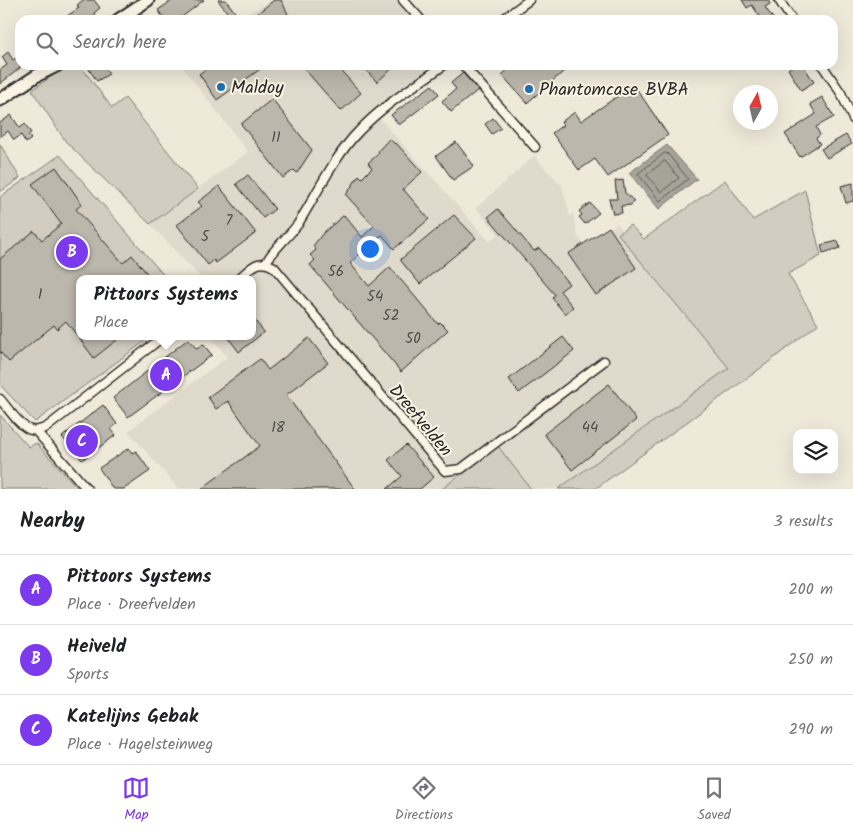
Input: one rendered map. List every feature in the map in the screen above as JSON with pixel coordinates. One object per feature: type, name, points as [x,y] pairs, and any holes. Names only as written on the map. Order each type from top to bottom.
[{"type":"street","points":[[134,15],[148,0]]},
{"type":"street","points":[[403,0],[416,15]]},
{"type":"street","points":[[509,15],[529,0]]},
{"type":"street","points":[[779,0],[789,15]]},
{"type":"street","points":[[0,100],[48,70]]},
{"type":"street","points":[[243,275],[259,262],[266,262],[290,234],[358,131],[382,110],[437,70]]},
{"type":"street","points":[[467,70],[535,147]]},
{"type":"street","points":[[825,70],[853,119]]},
{"type":"street","name":"Dreefvelden","points":[[266,262],[274,267],[445,471],[461,469],[604,361]]},
{"type":"street","points":[[36,431],[47,427],[159,340]]},
{"type":"street","points":[[0,399],[26,428],[36,431],[87,489]]},
{"type":"shaded area","points":[[273,0],[397,0],[410,15],[244,15]]},
{"type":"shaded area","points":[[61,70],[84,70],[112,108],[125,98],[198,189],[150,224],[66,142],[32,90]]},
{"type":"shaded area","points":[[185,70],[429,70],[373,111],[489,241],[498,234],[476,208],[534,156],[562,186],[570,216],[573,214],[578,237],[584,244],[617,224],[742,371],[655,421],[558,489],[531,489],[497,445],[442,489],[179,489],[128,431],[227,357],[213,340],[256,340],[256,275],[198,275],[150,224],[248,152]]},
{"type":"shaded area","points":[[0,144],[20,178],[0,192]]},
{"type":"shaded area","points":[[60,155],[164,275],[76,275],[76,340],[147,340],[35,422],[0,385],[0,197]]},
{"type":"shaded area","points":[[725,180],[753,220],[805,190],[821,256],[788,274],[818,324],[595,489],[558,489],[729,368],[618,234],[630,225],[644,239]]},
{"type":"shaded area","points":[[0,415],[29,447],[36,443],[79,489],[0,489]]},
{"type":"shaded area","points":[[497,445],[531,489],[442,489]]},
{"type":"water","points":[[667,145],[697,179],[659,209],[629,173]]},
{"type":"building","points":[[83,0],[94,0],[100,8],[94,13],[95,15],[68,15],[79,8],[77,5]]},
{"type":"building","points":[[173,0],[204,0],[184,15],[162,15],[158,10]]},
{"type":"building","points":[[218,0],[226,0],[237,15],[229,15]]},
{"type":"building","points":[[274,0],[281,0],[288,15],[259,15],[258,13]]},
{"type":"building","points":[[742,0],[768,0],[770,4],[765,7],[771,15],[759,15],[752,5],[747,8]]},
{"type":"building","points":[[8,52],[13,60],[15,59],[15,70],[18,70],[0,84],[0,70],[7,65],[2,57]]},
{"type":"building","points":[[89,70],[106,70],[109,74],[97,81]]},
{"type":"building","name":"Maldoy","points":[[204,70],[259,70],[217,100],[199,74]]},
{"type":"building","points":[[305,70],[340,70],[361,93],[341,111]]},
{"type":"building","points":[[366,70],[390,70],[377,82]]},
{"type":"building","name":"Phantomcase BVBA","points":[[508,70],[562,70],[563,72],[527,103],[502,75]]},
{"type":"building","points":[[789,70],[806,70],[814,82],[801,90]]},
{"type":"building","points":[[463,73],[478,90],[451,112],[442,101],[456,89],[451,83]]},
{"type":"building","points":[[432,85],[439,94],[399,125],[391,115]]},
{"type":"building","points":[[634,85],[668,135],[608,177],[595,159],[579,170],[552,133],[563,125],[561,122],[575,112],[581,121]]},
{"type":"building","points":[[822,97],[834,117],[816,127],[820,135],[816,138],[820,144],[800,157],[785,134],[816,114],[810,104]]},
{"type":"building","points":[[272,99],[312,150],[297,173],[294,170],[283,178],[241,124]]},
{"type":"building","points":[[11,115],[20,128],[25,124],[31,133],[28,135],[31,139],[26,143],[21,135],[14,140],[8,131],[0,137],[0,123]]},
{"type":"building","points":[[493,118],[501,128],[492,134],[485,124]]},
{"type":"building","points":[[846,135],[852,144],[827,158],[821,149]]},
{"type":"building","points":[[389,139],[396,143],[422,172],[403,189],[429,219],[394,249],[382,235],[350,263],[369,286],[390,267],[438,324],[440,322],[448,330],[401,372],[310,265],[315,260],[310,255],[316,250],[313,246],[323,233],[344,215],[362,237],[374,226],[346,195],[359,175],[362,178],[372,168],[368,163],[379,153],[378,151]]},
{"type":"building","points":[[456,142],[474,166],[453,180],[436,156]]},
{"type":"building","points":[[56,167],[82,204],[76,209],[123,263],[132,255],[148,275],[76,275],[76,334],[66,321],[57,329],[54,325],[9,362],[0,352],[0,259],[34,231],[42,240],[61,224],[32,184]]},
{"type":"building","points":[[248,175],[275,209],[263,218],[236,184]]},
{"type":"building","points":[[623,180],[625,193],[634,201],[631,205],[621,206],[622,213],[613,214],[609,199],[617,199],[615,181]]},
{"type":"building","points":[[853,183],[853,201],[846,203],[841,186]]},
{"type":"building","points":[[219,186],[256,233],[216,263],[214,260],[208,265],[177,225],[202,206],[198,202]]},
{"type":"building","points":[[590,203],[599,213],[585,224],[579,217],[582,215],[579,211]]},
{"type":"building","points":[[498,209],[534,251],[539,248],[569,284],[560,291],[573,307],[565,314],[552,298],[555,295],[488,217]]},
{"type":"building","points":[[454,215],[476,238],[420,284],[401,259]]},
{"type":"building","points":[[609,227],[636,268],[596,295],[568,254]]},
{"type":"building","points":[[838,241],[840,248],[823,253],[821,245]]},
{"type":"building","points":[[256,322],[264,332],[256,338]]},
{"type":"building","points":[[563,337],[574,351],[519,393],[509,379]]},
{"type":"building","points":[[309,338],[328,363],[286,395],[355,489],[201,489],[260,446],[228,401],[216,409],[208,397],[260,359],[268,370]]},
{"type":"building","points":[[80,340],[117,340],[94,358]]},
{"type":"building","points":[[187,340],[197,349],[203,344],[212,355],[128,417],[113,398]]},
{"type":"building","points":[[230,340],[254,340],[239,352]]},
{"type":"building","points":[[609,384],[636,420],[572,470],[544,434]]},
{"type":"building","points":[[103,405],[117,424],[111,429],[116,435],[82,460],[62,437]]},
{"type":"building","points":[[406,445],[434,477],[420,489],[387,489],[402,476],[388,460]]},
{"type":"building","points":[[129,448],[132,453],[136,451],[150,471],[124,489],[113,489],[99,468]]},
{"type":"place","name":"Maldoy","points":[[221,87]]},
{"type":"place","name":"Phantomcase BVBA","points":[[529,89]]},
{"type":"place","name":"Heiveld","points":[[72,252]]},
{"type":"place","name":"Pittoors Systems","points":[[166,375]]},
{"type":"place","name":"Katelijns Gebak","points":[[82,441]]}]
